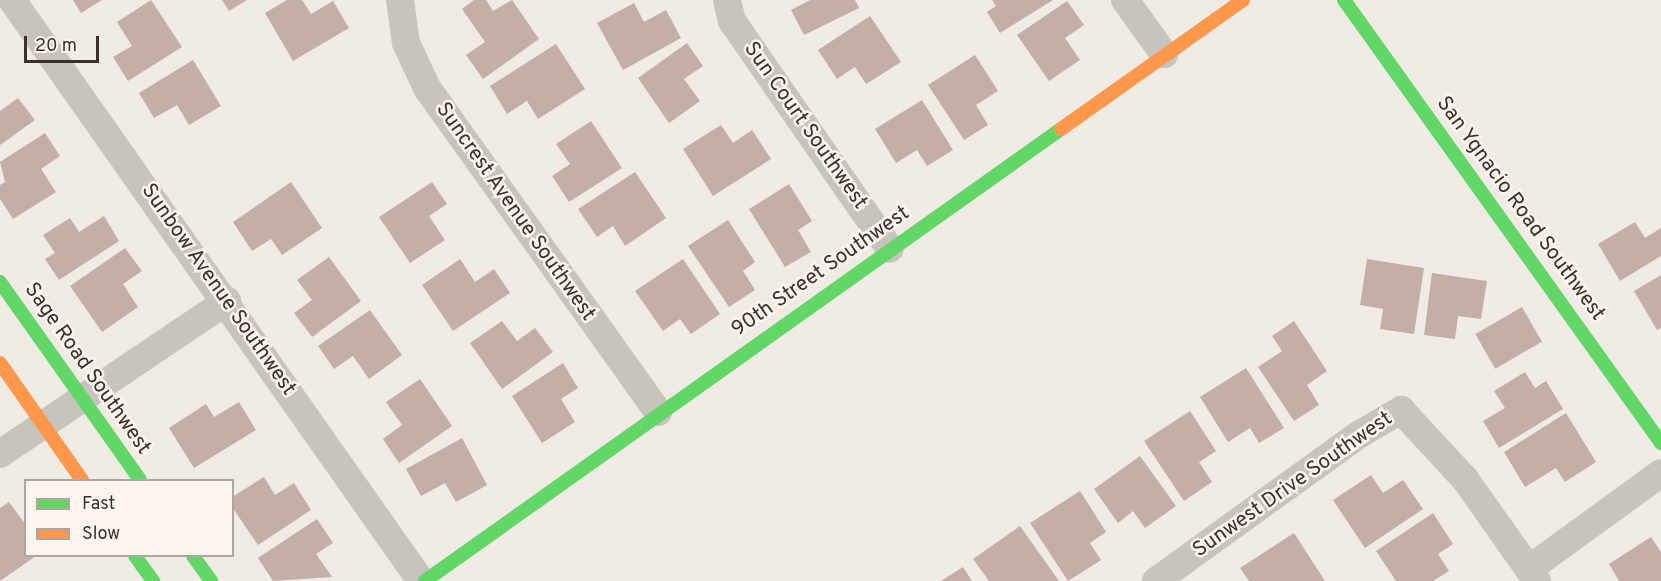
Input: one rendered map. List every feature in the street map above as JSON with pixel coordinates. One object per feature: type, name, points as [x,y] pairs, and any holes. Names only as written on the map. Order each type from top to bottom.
[{"type":"street","name":"Sunbow Avenue Southwest","points":[[12,0],[423,581]]},
{"type":"street","name":"Suncrest Avenue Southwest","points":[[400,0],[406,43],[427,88],[658,412]]},
{"type":"street","name":"Sun Court Southwest","points":[[727,0],[732,21],[890,249]]},
{"type":"street","points":[[1125,0],[1164,54]]},
{"type":"street","name":"90th Street Southwest","points":[[423,581],[658,412],[1243,0]]},
{"type":"street","name":"San Ygnacio Road Southwest","points":[[1344,0],[1661,443]]},
{"type":"street","name":"Sage Road Southwest","points":[[0,282],[139,479]]},
{"type":"street","points":[[0,454],[85,401],[227,301]]},
{"type":"street","points":[[0,363],[81,479]]},
{"type":"street","name":"Sunwest Drive Southwest","points":[[1160,580],[1360,434],[1401,410],[1465,479],[1533,575]]},
{"type":"street","points":[[1533,575],[1661,473]]},
{"type":"street","points":[[136,557],[153,581]]},
{"type":"street","points":[[194,557],[211,581]]},
{"type":"building","points":[[73,0],[102,0],[81,13]]},
{"type":"building","points":[[151,0],[182,47],[128,81],[113,57],[132,46],[117,22]]},
{"type":"building","points":[[222,0],[247,0],[229,11]]},
{"type":"building","points":[[287,0],[302,0],[311,14],[333,1],[349,28],[293,61],[265,13]]},
{"type":"building","points":[[474,0],[486,0],[493,11],[512,0],[539,39],[483,79],[466,55],[485,42],[462,9]]},
{"type":"building","points":[[810,0],[855,0],[859,8],[804,35],[791,10]]},
{"type":"building","points":[[992,0],[1053,0],[1000,33],[987,12],[996,6]]},
{"type":"building","points":[[1067,1],[1084,25],[1065,38],[1080,60],[1049,81],[1017,35]]},
{"type":"building","points":[[634,3],[644,22],[666,10],[681,38],[623,70],[597,23]]},
{"type":"building","points":[[870,16],[901,62],[866,84],[855,67],[837,79],[818,50]]},
{"type":"building","points":[[687,43],[703,66],[684,79],[700,101],[669,123],[638,78]]},
{"type":"building","points":[[556,44],[585,89],[538,119],[527,101],[507,114],[490,86]]},
{"type":"building","points":[[975,55],[998,91],[976,105],[988,125],[964,140],[928,85]]},
{"type":"building","points":[[193,60],[221,106],[189,125],[177,105],[154,118],[139,93]]},
{"type":"building","points":[[18,98],[35,120],[0,145],[0,111]]},
{"type":"building","points":[[922,100],[953,150],[927,166],[917,150],[896,163],[875,129]]},
{"type":"building","points":[[591,121],[622,168],[569,202],[552,176],[570,164],[556,144]]},
{"type":"building","points":[[721,125],[733,143],[752,130],[771,159],[713,196],[683,149]]},
{"type":"building","points":[[45,133],[60,156],[41,169],[56,192],[13,219],[0,199],[0,185],[5,182],[0,162]]},
{"type":"building","points":[[635,172],[666,218],[625,246],[613,226],[597,237],[578,209]]},
{"type":"building","points":[[291,182],[322,228],[282,255],[271,239],[252,251],[233,222]]},
{"type":"building","points":[[432,182],[447,204],[429,216],[445,240],[410,263],[379,217]]},
{"type":"building","points":[[789,184],[812,221],[798,230],[811,252],[785,267],[749,209]]},
{"type":"building","points":[[104,216],[119,241],[59,280],[45,259],[55,253],[43,235],[70,218],[79,232]]},
{"type":"building","points":[[728,220],[755,262],[743,271],[755,290],[729,307],[688,246]]},
{"type":"building","points":[[1635,222],[1645,238],[1661,228],[1661,256],[1620,281],[1598,244]]},
{"type":"building","points":[[125,248],[142,271],[123,284],[138,307],[102,332],[70,286]]},
{"type":"building","points":[[329,257],[361,301],[312,337],[294,313],[312,300],[297,280]]},
{"type":"building","points":[[460,259],[475,282],[494,269],[510,293],[453,331],[422,285]]},
{"type":"building","points":[[683,259],[720,314],[691,334],[680,319],[663,331],[635,291]]},
{"type":"building","points":[[1367,259],[1424,268],[1414,334],[1380,329],[1383,309],[1360,305]]},
{"type":"building","points":[[1432,273],[1487,281],[1481,319],[1458,316],[1455,339],[1424,335]]},
{"type":"building","points":[[1661,275],[1661,328],[1657,330],[1634,291]]},
{"type":"building","points":[[1522,307],[1542,342],[1495,369],[1475,334]]},
{"type":"building","points":[[370,310],[402,355],[369,379],[353,356],[334,369],[318,346]]},
{"type":"building","points":[[502,321],[517,341],[535,328],[553,352],[502,389],[470,343]]},
{"type":"building","points":[[1294,321],[1327,371],[1307,385],[1319,405],[1294,421],[1258,367],[1282,351],[1272,336]]},
{"type":"building","points":[[563,363],[578,388],[561,399],[575,422],[542,443],[512,396]]},
{"type":"building","points":[[1246,368],[1284,428],[1259,443],[1250,428],[1228,442],[1200,397]]},
{"type":"building","points":[[1525,372],[1535,388],[1546,381],[1563,409],[1499,448],[1483,421],[1505,408],[1494,391]]},
{"type":"building","points":[[420,379],[452,426],[399,463],[383,439],[402,425],[386,402]]},
{"type":"building","points":[[239,402],[256,430],[194,468],[169,428],[206,404],[214,417]]},
{"type":"building","points":[[1190,411],[1216,451],[1199,462],[1212,482],[1184,501],[1144,441]]},
{"type":"building","points":[[1566,413],[1596,462],[1565,482],[1556,468],[1525,487],[1504,452]]},
{"type":"building","points":[[462,438],[487,485],[456,502],[445,483],[421,496],[406,469]]},
{"type":"building","points":[[1140,456],[1176,506],[1145,528],[1133,511],[1118,523],[1094,489]]},
{"type":"building","points":[[1371,475],[1383,493],[1403,480],[1423,509],[1365,548],[1333,500]]},
{"type":"building","points":[[264,477],[275,495],[294,483],[311,510],[258,545],[234,510],[234,496]]},
{"type":"building","points":[[1080,491],[1106,532],[1090,543],[1101,560],[1068,581],[1030,523]]},
{"type":"building","points":[[9,502],[24,522],[24,557],[35,557],[0,581],[0,508]]},
{"type":"building","points":[[1433,513],[1453,544],[1438,554],[1449,571],[1433,581],[1396,581],[1376,551]]},
{"type":"building","points":[[317,519],[333,543],[316,554],[332,577],[273,581],[258,558]]},
{"type":"building","points":[[1020,526],[1059,581],[989,581],[973,559]]},
{"type":"building","points":[[1294,533],[1325,581],[1249,581],[1240,568]]},
{"type":"building","points":[[1651,537],[1661,552],[1661,581],[1619,581],[1609,564]]},
{"type":"building","points":[[963,567],[972,581],[941,581]]},
{"type":"traffic: fast","points":[[1344,0],[1661,443]]},
{"type":"traffic: fast","points":[[425,581],[1061,129]]},
{"type":"traffic: fast","points":[[0,282],[139,479]]},
{"type":"traffic: fast","points":[[136,557],[153,581]]},
{"type":"traffic: fast","points":[[194,557],[211,581]]},
{"type":"traffic: slow","points":[[1061,129],[1243,0]]},
{"type":"traffic: slow","points":[[0,363],[81,479]]}]
